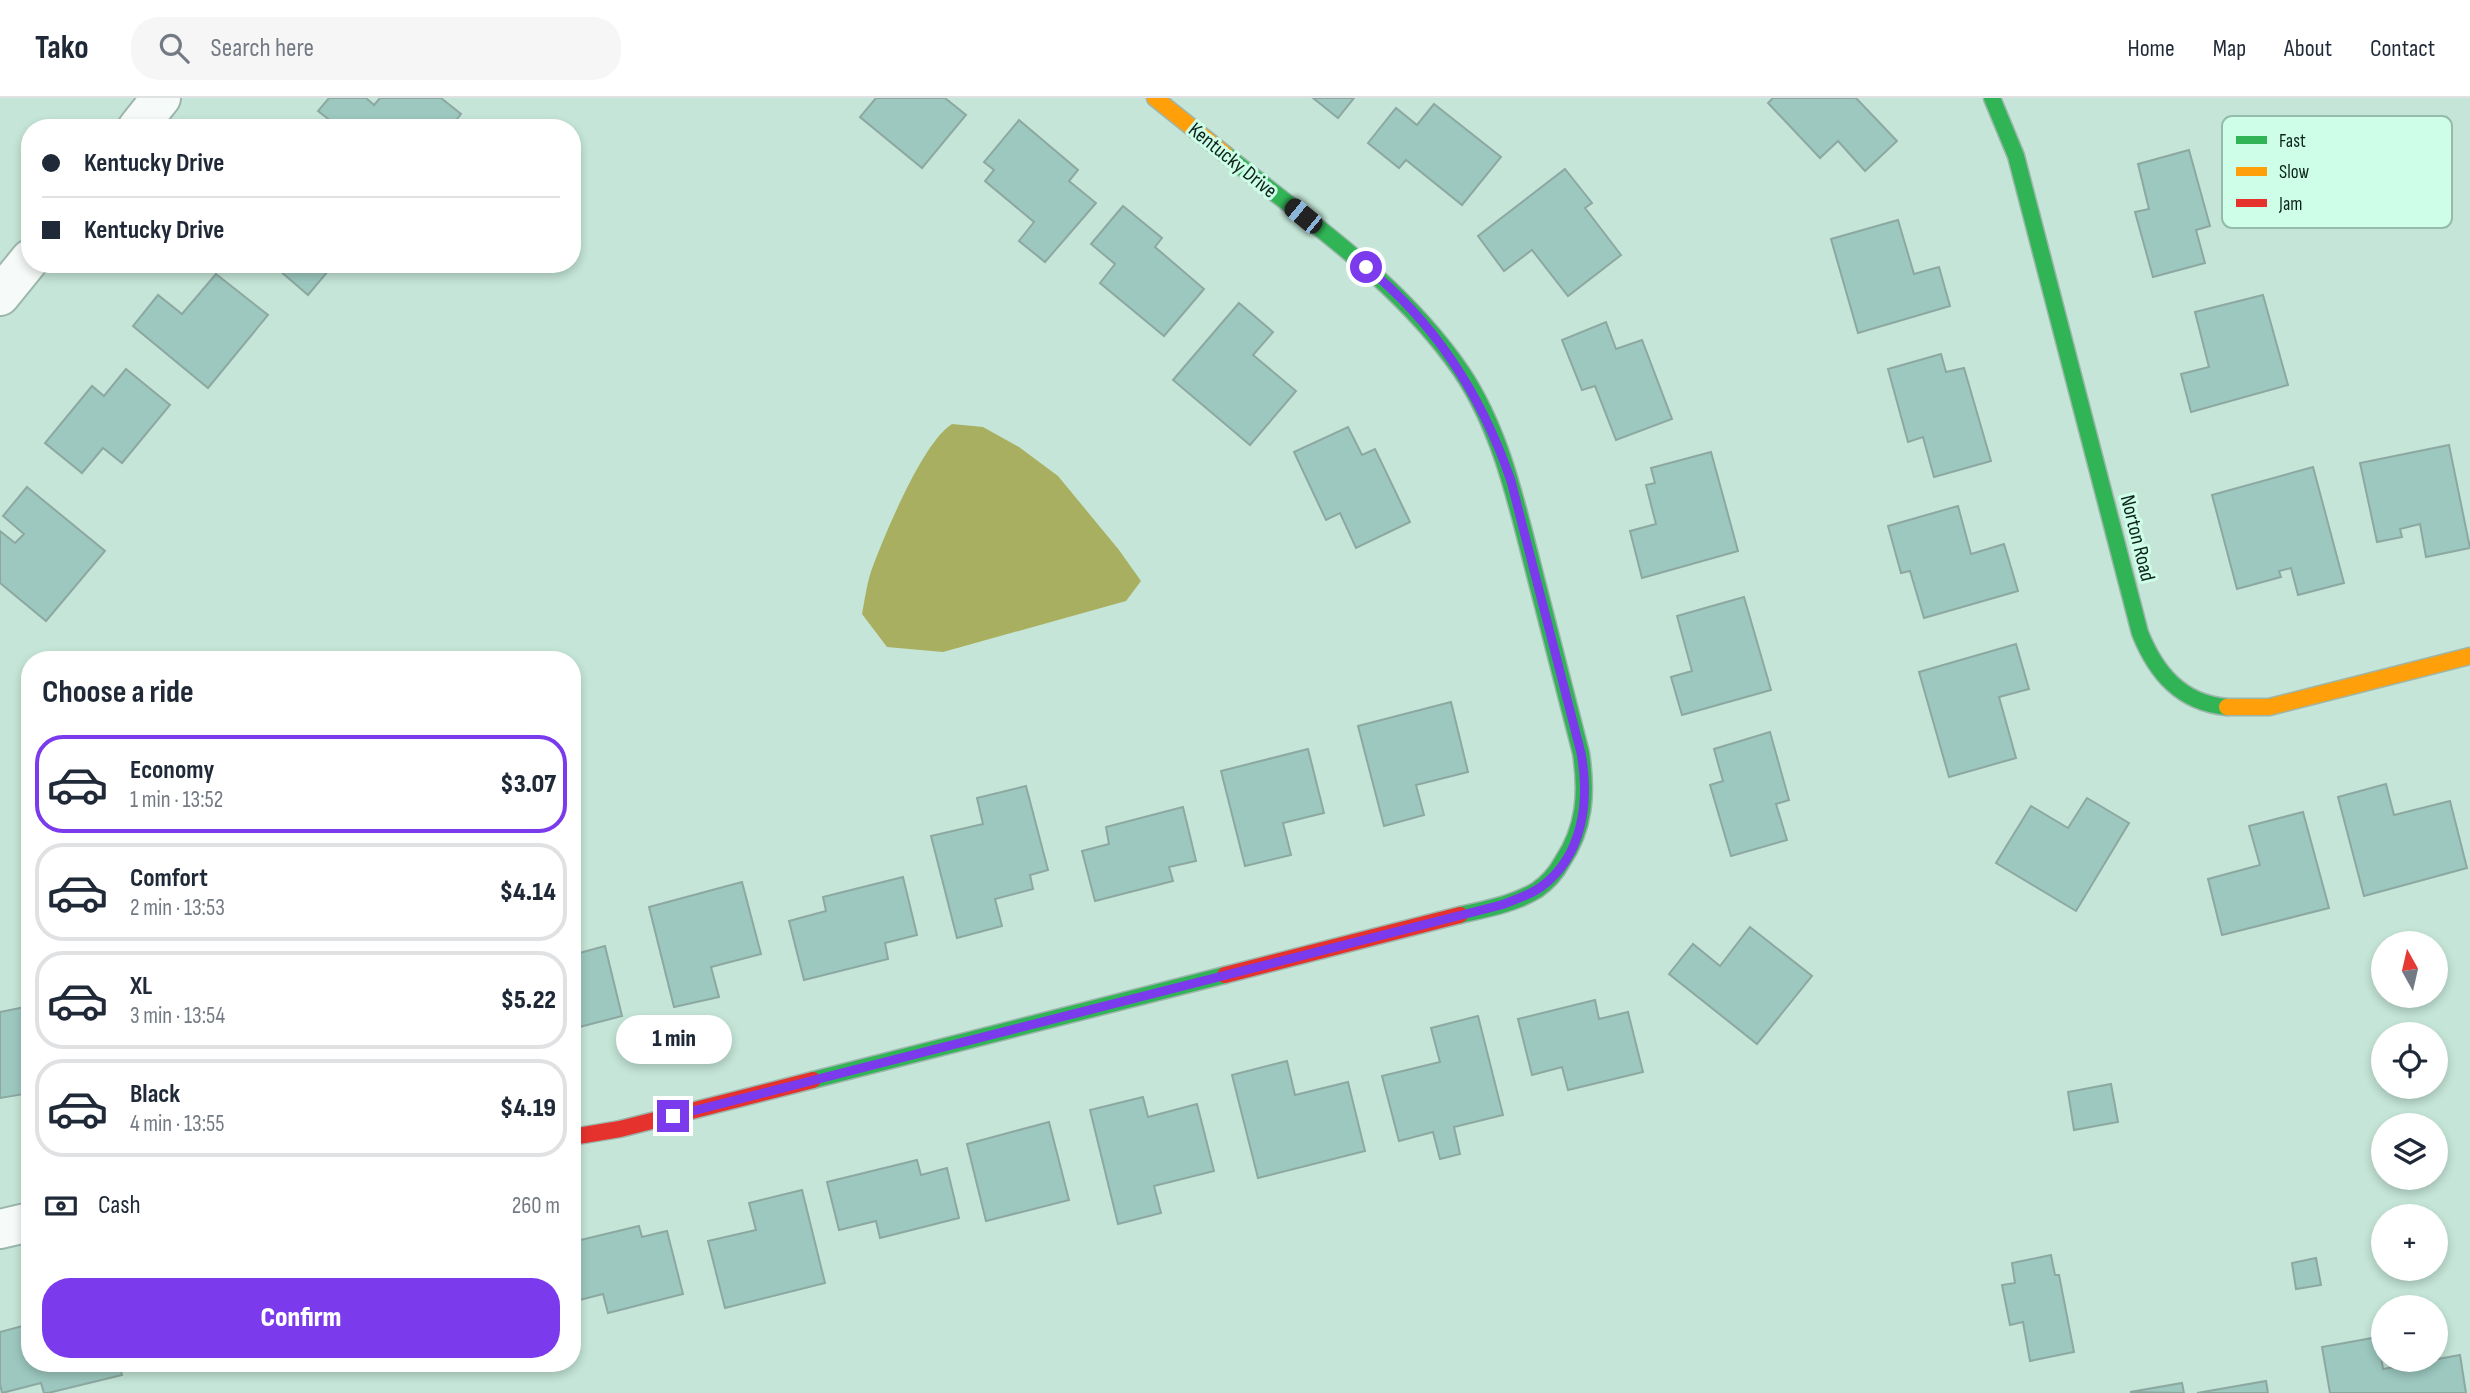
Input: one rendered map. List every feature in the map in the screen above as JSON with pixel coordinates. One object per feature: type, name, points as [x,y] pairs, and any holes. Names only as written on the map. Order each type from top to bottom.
[{"type":"street","points":[[144,119],[161,98]]},
{"type":"street","name":"Kentucky Drive","points":[[581,1136],[620,1129],[1501,905],[1541,887],[1574,845],[1586,805],[1586,781],[1581,753],[1511,481],[1498,442],[1480,404],[1449,356],[1419,317],[1387,284],[1155,98]]},
{"type":"street","name":"Norton Road","points":[[1992,98],[2017,156],[2140,633],[2154,664],[2170,683],[2213,705],[2270,707],[2470,656]]},
{"type":"street","points":[[0,296],[21,270]]},
{"type":"street","points":[[0,1229],[21,1224]]},
{"type":"shaded area","points":[[952,424],[983,427],[1019,447],[1058,476],[1141,581],[1126,601],[943,652],[887,647],[862,614],[869,578],[896,511],[918,468],[929,449]]},
{"type":"building","points":[[329,98],[366,98],[374,105],[380,98],[441,98],[461,114],[457,119],[328,119],[318,111]]},
{"type":"building","points":[[876,98],[945,98],[966,115],[922,168],[860,117]]},
{"type":"building","points":[[1313,98],[1354,98],[1338,118]]},
{"type":"building","points":[[1773,98],[1856,98],[1897,141],[1865,171],[1838,141],[1820,158],[1768,103]]},
{"type":"building","points":[[1434,104],[1501,157],[1462,205],[1406,160],[1399,168],[1368,143],[1396,108],[1417,125]]},
{"type":"building","points":[[1019,120],[1078,170],[1069,181],[1096,203],[1045,262],[1019,241],[1034,222],[985,181],[994,170],[984,162]]},
{"type":"building","points":[[2189,150],[2210,226],[2196,230],[2205,263],[2153,277],[2135,212],[2149,209],[2138,164]]},
{"type":"building","points":[[1565,169],[1592,203],[1585,208],[1621,255],[1568,296],[1532,250],[1504,271],[1478,236]]},
{"type":"building","points":[[1123,206],[1162,238],[1155,247],[1204,289],[1164,336],[1100,283],[1115,264],[1091,244]]},
{"type":"building","points":[[1898,220],[1914,274],[1939,267],[1950,306],[1858,333],[1831,239]]},
{"type":"building","points":[[282,273],[326,273],[308,295]]},
{"type":"building","points":[[216,274],[268,315],[208,388],[133,326],[158,295],[182,314]]},
{"type":"building","points":[[2263,295],[2288,385],[2191,412],[2181,374],[2209,367],[2195,312]]},
{"type":"building","points":[[1239,303],[1273,332],[1253,355],[1296,391],[1250,445],[1173,380]]},
{"type":"building","points":[[1606,322],[1616,349],[1642,340],[1672,419],[1616,440],[1595,386],[1582,390],[1562,340]]},
{"type":"building","points":[[1941,354],[1946,372],[1964,368],[1991,461],[1934,477],[1923,437],[1908,442],[1888,369]]},
{"type":"building","points":[[126,369],[170,405],[122,463],[103,448],[82,473],[45,443],[92,386],[104,396]]},
{"type":"building","points":[[1348,427],[1362,455],[1375,449],[1410,522],[1356,548],[1340,513],[1326,520],[1294,452]]},
{"type":"building","points":[[2449,445],[2470,548],[2426,557],[2420,524],[2400,529],[2402,537],[2377,542],[2360,463]]},
{"type":"building","points":[[1711,452],[1738,551],[1642,578],[1630,531],[1656,524],[1646,485],[1655,483],[1651,468]]},
{"type":"building","points":[[2313,467],[2344,583],[2298,595],[2291,568],[2279,571],[2281,577],[2237,589],[2212,495]]},
{"type":"building","points":[[27,487],[105,551],[46,621],[0,583],[0,531],[15,543],[24,534],[3,516]]},
{"type":"building","points":[[1958,506],[1971,554],[2004,544],[2018,591],[1924,618],[1910,571],[1901,573],[1888,526]]},
{"type":"building","points":[[1744,597],[1771,690],[1682,715],[1671,677],[1692,671],[1677,616]]},
{"type":"building","points":[[2016,644],[2029,689],[1999,697],[2016,758],[1949,777],[1919,672]]},
{"type":"building","points":[[1451,702],[1468,772],[1416,785],[1424,815],[1384,826],[1358,726]]},
{"type":"building","points":[[1770,732],[1789,800],[1776,804],[1787,840],[1731,856],[1710,785],[1723,781],[1714,749]]},
{"type":"building","points":[[1308,749],[1324,813],[1283,823],[1291,855],[1245,866],[1221,771]]},
{"type":"building","points":[[2386,784],[2394,815],[2450,801],[2467,868],[2364,896],[2338,797]]},
{"type":"building","points":[[1026,786],[1048,870],[1030,875],[1033,889],[995,899],[1002,926],[957,938],[931,836],[983,824],[977,798]]},
{"type":"building","points":[[2087,798],[2129,823],[2076,911],[1996,863],[2031,806],[2068,828]]},
{"type":"building","points":[[1183,807],[1196,861],[1169,867],[1173,881],[1095,901],[1082,851],[1109,844],[1106,827]]},
{"type":"building","points":[[2303,812],[2329,908],[2222,935],[2208,879],[2260,865],[2249,826]]},
{"type":"building","points":[[903,877],[917,935],[885,943],[888,959],[804,980],[789,921],[826,911],[823,897]]},
{"type":"building","points":[[742,882],[761,954],[711,967],[719,997],[674,1007],[649,907]]},
{"type":"building","points":[[1750,927],[1812,976],[1757,1044],[1669,974],[1693,944],[1720,966]]},
{"type":"building","points":[[605,946],[622,1016],[581,1027],[581,953]]},
{"type":"building","points":[[1595,1000],[1599,1019],[1628,1012],[1643,1072],[1568,1090],[1562,1067],[1532,1075],[1518,1019]]},
{"type":"building","points":[[21,1008],[21,1094],[0,1098],[0,1012]]},
{"type":"building","points":[[1478,1016],[1503,1115],[1454,1127],[1460,1154],[1440,1159],[1433,1132],[1399,1141],[1382,1076],[1440,1062],[1431,1028]]},
{"type":"building","points":[[1287,1061],[1295,1095],[1348,1082],[1365,1151],[1258,1178],[1232,1075]]},
{"type":"building","points":[[2111,1084],[2118,1122],[2074,1130],[2068,1092]]},
{"type":"building","points":[[1143,1097],[1148,1117],[1197,1104],[1214,1171],[1154,1186],[1161,1213],[1118,1224],[1090,1110]]},
{"type":"building","points":[[1049,1122],[1069,1200],[986,1221],[967,1144]]},
{"type":"building","points":[[917,1160],[921,1175],[947,1168],[959,1218],[880,1238],[876,1221],[839,1230],[827,1182]]},
{"type":"building","points":[[802,1190],[825,1283],[725,1308],[708,1241],[756,1230],[749,1203]]},
{"type":"building","points":[[639,1226],[642,1237],[667,1231],[683,1294],[608,1313],[603,1294],[581,1300],[581,1240]]},
{"type":"building","points":[[2051,1255],[2055,1275],[2059,1275],[2074,1352],[2030,1361],[2023,1322],[2010,1325],[2002,1285],[2015,1283],[2012,1263]]},
{"type":"building","points":[[2316,1258],[2321,1285],[2296,1289],[2292,1263]]},
{"type":"building","points":[[21,1326],[21,1372],[121,1372],[122,1375],[48,1393],[44,1393],[41,1383],[2,1393],[0,1332]]},
{"type":"building","points":[[2371,1338],[2371,1372],[2448,1372],[2448,1357],[2460,1355],[2466,1393],[2330,1393],[2322,1347]]},
{"type":"building","points":[[2266,1381],[2268,1393],[2197,1393]]},
{"type":"building","points":[[2182,1383],[2184,1393],[2130,1392]]},
{"type":"traffic: fast","points":[[1992,98],[2016,156],[2140,633],[2154,661],[2172,684],[2196,699],[2227,707]]},
{"type":"traffic: fast","points":[[1225,154],[1351,254],[1410,309],[1437,339],[1475,393],[1505,464],[1581,753],[1584,796],[1576,836],[1557,870],[1544,884],[1528,895],[1460,915]]},
{"type":"traffic: fast","points":[[813,1080],[1225,975]]},
{"type":"traffic: slow","points":[[1155,98],[1225,154]]},
{"type":"traffic: slow","points":[[2227,707],[2269,707],[2470,656]]},
{"type":"traffic: jam","points":[[1225,975],[1460,915]]},
{"type":"traffic: jam","points":[[581,1136],[620,1129],[813,1080]]},
{"type":"route","points":[[673,1116],[1501,905],[1541,887],[1559,867],[1574,845],[1581,826],[1586,805],[1586,781],[1511,481],[1498,442],[1480,404],[1449,356],[1419,317],[1366,267]]}]
